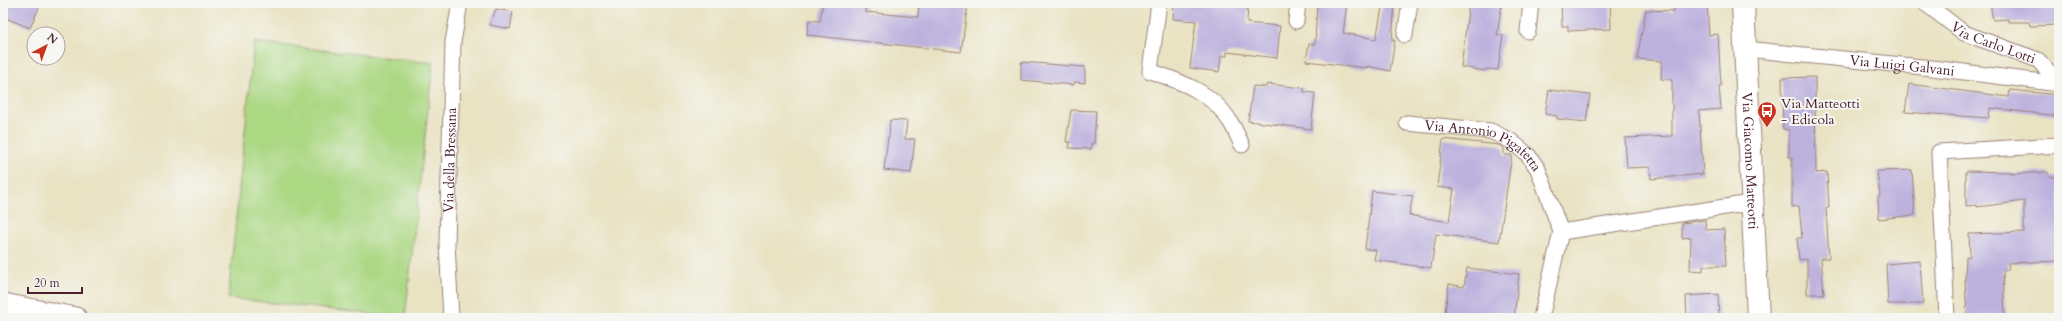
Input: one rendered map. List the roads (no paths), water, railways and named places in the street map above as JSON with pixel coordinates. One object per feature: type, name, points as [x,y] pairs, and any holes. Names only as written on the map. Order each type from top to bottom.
[{"type":"main road","name":"Via Giacomo Matteotti","points":[[1743,3],[1751,203],[1758,318]]},
{"type":"main road","points":[[3,304],[76,318]]},
{"type":"street","name":"Via della Bressana","points":[[451,318],[447,244],[453,42],[460,3]]},
{"type":"street","points":[[1159,3],[1150,71],[1182,82],[1209,98],[1229,119],[1242,145]]},
{"type":"street","points":[[1296,21],[1298,3]]},
{"type":"street","points":[[1405,35],[1410,3]]},
{"type":"street","points":[[1528,31],[1531,3]]},
{"type":"street","name":"Via Carlo Lotti","points":[[1925,3],[1964,33],[2038,60],[2059,84]]},
{"type":"street","name":"Via Luigi Galvani","points":[[1745,49],[1932,68],[2059,84]]},
{"type":"street","name":"Via Antonio Pigafetta","points":[[1407,123],[1491,131],[1511,141],[1528,155],[1538,169],[1561,232]]},
{"type":"street","points":[[1947,318],[1939,152],[2059,145]]},
{"type":"street","points":[[1541,318],[1561,232],[1751,203]]},
{"type":"place","name":"Via Matteotti - Edicola","points":[[1767,128]]}]
